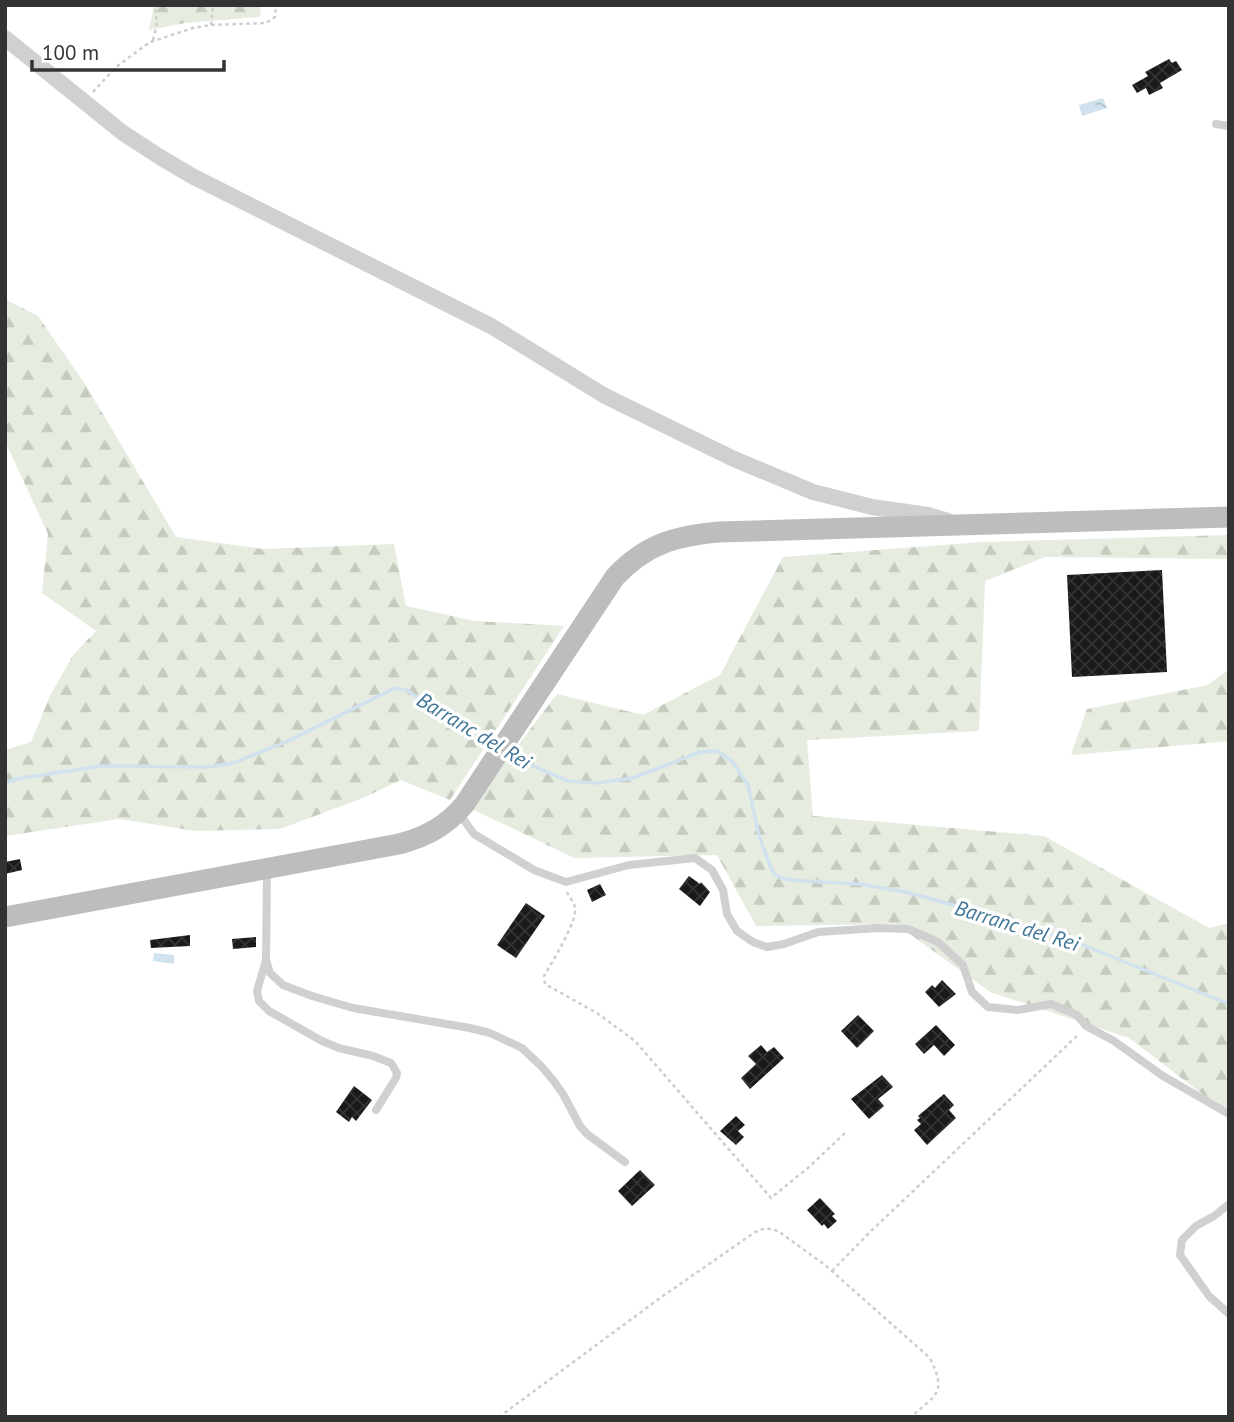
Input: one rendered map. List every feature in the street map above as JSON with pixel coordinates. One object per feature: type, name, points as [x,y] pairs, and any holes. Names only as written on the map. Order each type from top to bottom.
[{"type":"main road","points":[[5,917],[409,841],[441,827],[461,808],[615,577],[634,559],[663,542],[719,532],[1229,517]]},
{"type":"street","points":[[5,38],[123,133],[192,176],[491,326],[605,396],[711,448],[813,492],[872,507],[928,515],[961,525]]},
{"type":"lane","points":[[1216,124],[1229,126]]},
{"type":"lane","points":[[461,808],[474,834],[534,870],[566,882],[629,865],[695,858],[712,870],[718,880],[723,890],[727,914],[737,931],[766,947],[784,944],[818,932],[908,929],[938,942],[963,965],[972,992],[988,1007],[1018,1010],[1051,1003],[1077,1015],[1086,1026],[1114,1041],[1163,1076],[1229,1114]]},
{"type":"lane","points":[[267,868],[266,960],[270,973],[283,985],[353,1008],[470,1028],[522,1048],[553,1080],[587,1134],[625,1162]]},
{"type":"lane","points":[[266,960],[257,998],[261,1004],[322,1041],[391,1063],[397,1073],[394,1083],[376,1110]]},
{"type":"lane","points":[[1229,1204],[1196,1226],[1182,1240],[1180,1255],[1209,1296],[1229,1314]]},
{"type":"path","points":[[153,40],[157,24],[155,5]]},
{"type":"path","points":[[211,25],[213,5]]},
{"type":"path","points":[[85,102],[116,67],[153,40],[179,31],[211,25],[266,23],[275,17],[276,5]]},
{"type":"path","points":[[566,882],[568,895],[575,905],[575,918],[544,976],[545,984],[597,1013],[635,1041],[771,1198],[845,1133]]},
{"type":"path","points":[[832,1271],[1086,1026]]},
{"type":"path","points":[[499,1417],[660,1298],[755,1232],[766,1228],[778,1231],[832,1271],[930,1358],[940,1378],[936,1395],[911,1417]]},
{"type":"green space","points":[[154,5],[261,5],[260,17],[185,23],[149,30]]},
{"type":"green space","points":[[5,299],[38,316],[85,384],[176,537],[263,549],[394,544],[406,606],[475,621],[564,626],[450,800],[401,780],[363,798],[280,829],[196,831],[119,819],[5,836],[5,750],[31,742],[50,696],[73,655],[96,631],[42,593],[48,534],[5,441]]},
{"type":"green space","points":[[1229,535],[1229,559],[1045,557],[985,581],[979,731],[807,740],[813,816],[1044,836],[1209,928],[1229,923],[1229,1109],[1205,1096],[1129,1038],[990,992],[896,924],[756,926],[717,855],[574,858],[470,808],[557,694],[643,715],[720,675],[783,557],[983,542]]},
{"type":"green space","points":[[1229,669],[1229,741],[1071,755],[1087,709],[1208,685]]},
{"type":"water","points":[[1103,98],[1107,108],[1082,116],[1079,105]]},
{"type":"water","points":[[154,953],[174,955],[174,964],[153,961]]},
{"type":"building","points":[[1169,59],[1172,63],[1176,61],[1182,70],[1160,83],[1163,88],[1149,95],[1146,88],[1137,93],[1132,85],[1148,76],[1145,72]]},
{"type":"building","points":[[1162,570],[1167,672],[1072,677],[1067,575]]},
{"type":"building","points":[[20,859],[22,870],[5,874],[5,862]]},
{"type":"building","points":[[689,876],[700,884],[701,882],[710,892],[700,906],[679,889]]},
{"type":"building","points":[[600,884],[606,895],[592,902],[587,890]]},
{"type":"building","points":[[526,903],[545,916],[516,958],[497,945]]},
{"type":"building","points":[[190,935],[190,946],[151,948],[150,940]]},
{"type":"building","points":[[256,937],[256,947],[233,949],[232,939]]},
{"type":"building","points":[[942,980],[956,994],[939,1007],[925,992],[932,985],[935,988]]},
{"type":"building","points":[[858,1015],[874,1031],[857,1048],[841,1031]]},
{"type":"building","points":[[936,1025],[955,1045],[944,1056],[934,1045],[924,1054],[915,1044]]},
{"type":"building","points":[[761,1045],[767,1052],[774,1047],[784,1058],[750,1089],[741,1078],[756,1064],[748,1056]]},
{"type":"building","points":[[882,1075],[893,1087],[878,1099],[884,1106],[869,1119],[851,1099]]},
{"type":"building","points":[[354,1086],[372,1100],[356,1121],[352,1117],[349,1122],[336,1112]]},
{"type":"building","points":[[944,1094],[954,1105],[949,1110],[956,1118],[927,1145],[914,1130],[921,1124],[917,1120],[920,1118],[918,1116]]},
{"type":"building","points":[[736,1116],[745,1125],[738,1131],[744,1137],[736,1145],[720,1131]]},
{"type":"building","points":[[640,1170],[655,1185],[632,1206],[618,1191]]},
{"type":"building","points":[[820,1198],[835,1214],[832,1216],[837,1221],[828,1229],[807,1210]]},
{"type":"waterway","name":"Barranc del Rei","points":[[5,783],[101,766],[209,767],[233,763],[288,741],[395,688],[407,690],[441,715],[492,746]]},
{"type":"waterway","name":"Barranc del Rei","points":[[505,754],[568,781],[598,783],[633,778],[700,752],[717,751],[731,760],[748,785],[759,836],[775,875],[784,879],[860,884],[906,892],[967,909],[1073,941],[1229,1004]]}]
